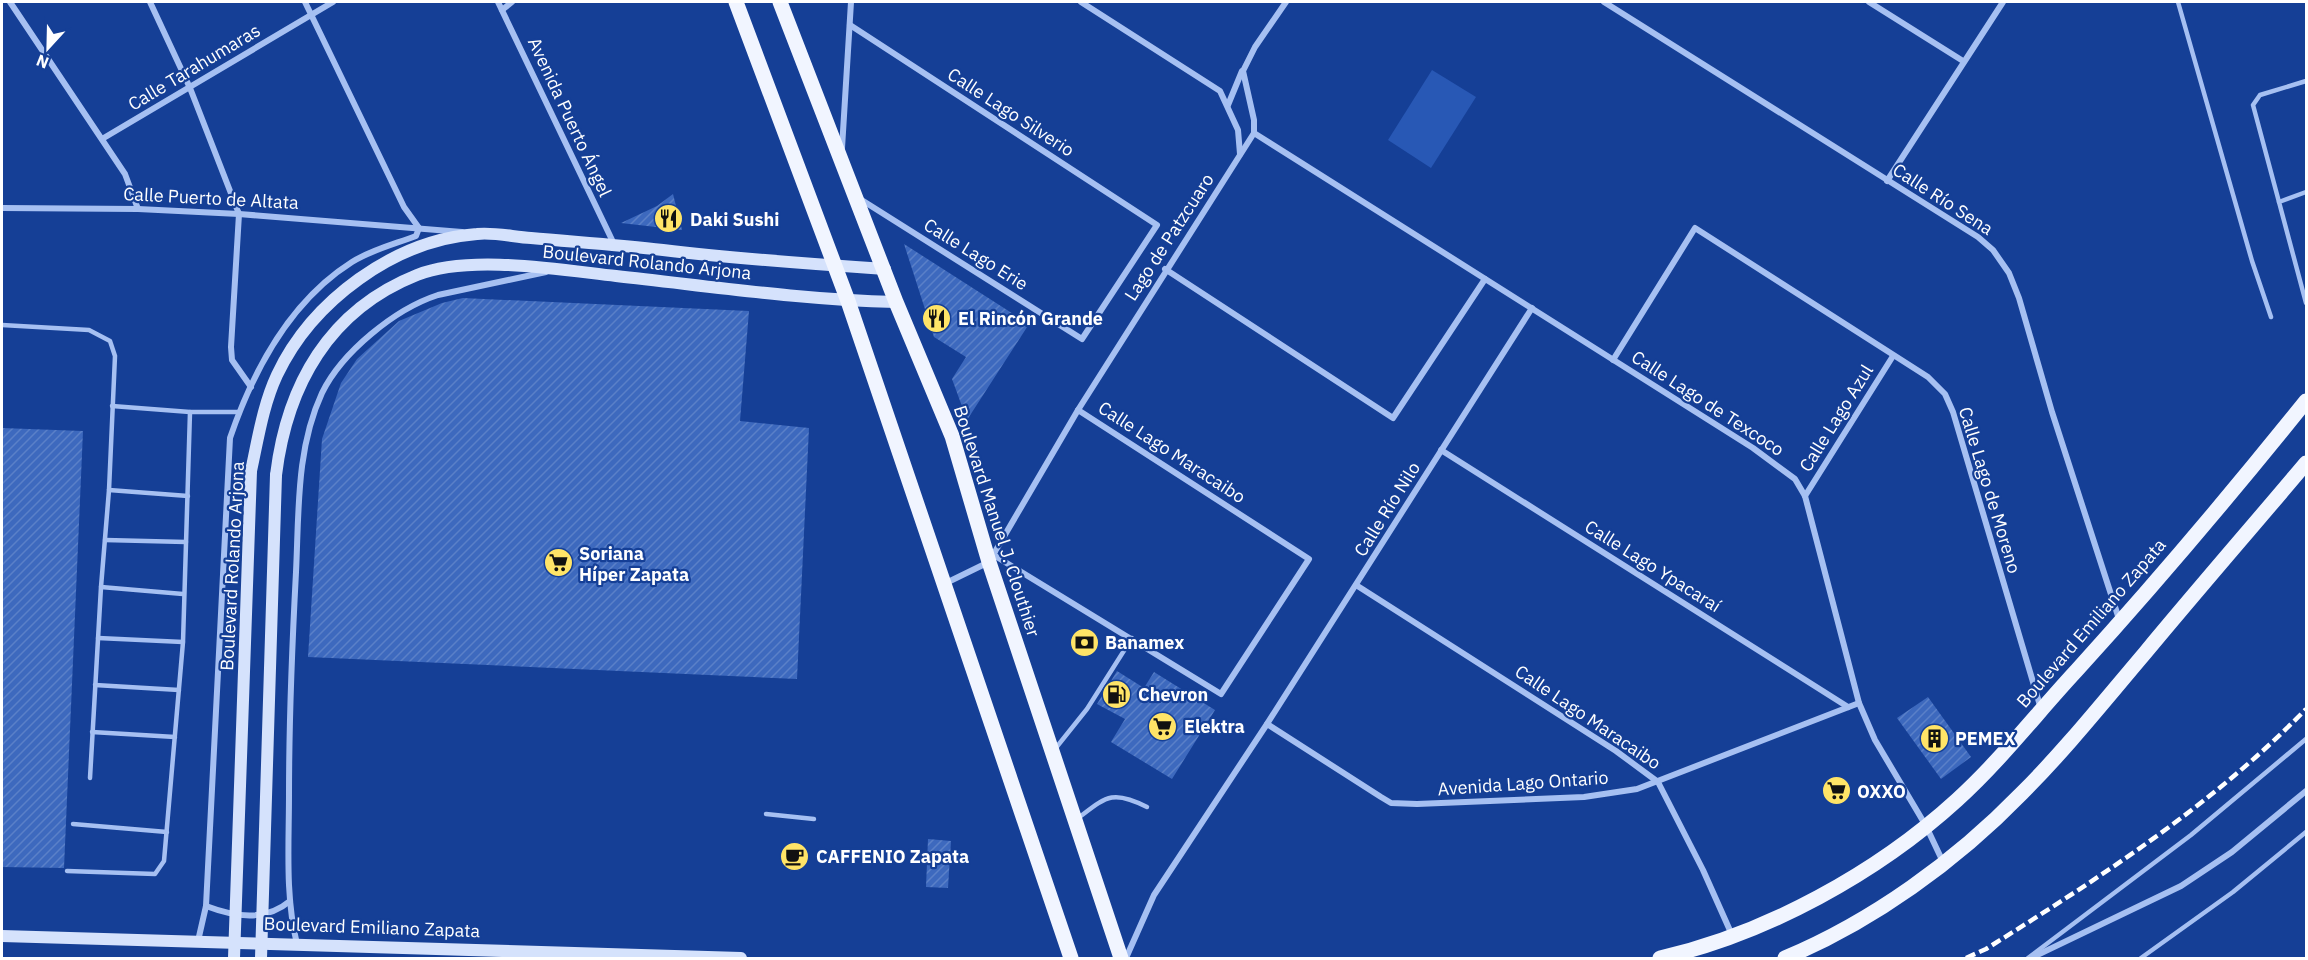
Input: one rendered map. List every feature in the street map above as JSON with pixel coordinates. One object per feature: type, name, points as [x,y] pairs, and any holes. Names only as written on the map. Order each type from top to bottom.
[{"type":"main road","points":[[736,2],[848,301],[942,584],[1071,958]]},
{"type":"main road","name":"Boulevard Manuel J. Clouthier","points":[[780,2],[896,302],[952,436],[1051,753],[1121,958]]},
{"type":"main road","name":"Boulevard Rolando Arjona","points":[[234,958],[251,471],[262,421],[276,377],[291,348],[321,312],[358,279],[390,260],[447,240],[478,234],[885,269]]},
{"type":"main road","name":"Boulevard Rolando Arjona","points":[[261,958],[276,475],[280,441],[288,413],[313,359],[351,314],[379,294],[418,274],[455,267],[489,265],[557,269],[848,301],[896,302]]},
{"type":"main road","name":"Boulevard Emiliano Zapata","points":[[1660,958],[1733,937],[1792,911],[1863,869],[1926,826],[2003,754],[2120,622],[2307,401]]},
{"type":"main road","points":[[1785,958],[1852,925],[1895,897],[1943,862],[1999,815],[2058,754],[2307,463]]},
{"type":"main road","name":"Boulevard Emiliano Zapata","points":[[2,936],[741,958]]},
{"type":"street","points":[[10,2],[125,174],[138,209]]},
{"type":"street","points":[[150,2],[190,88],[239,214],[231,347],[232,360],[251,387]]},
{"type":"street","points":[[198,941],[206,906],[228,458],[239,412],[288,322],[314,291],[352,262],[373,251],[416,236],[419,228],[404,207],[305,2]]},
{"type":"street","name":"Calle Tarahumaras","points":[[102,140],[333,2]]},
{"type":"street","name":"Avenida Puerto Ángel","points":[[498,2],[614,245]]},
{"type":"street","points":[[502,10],[512,2]]},
{"type":"street","points":[[841,158],[851,2]]},
{"type":"street","points":[[1081,2],[1220,91],[1238,130],[1240,154]]},
{"type":"street","points":[[1228,105],[1255,47],[1286,2]]},
{"type":"street","name":"Calle Río Sena","points":[[1604,2],[1978,237],[1993,250],[2009,273],[2120,622]]},
{"type":"street","points":[[1869,2],[1962,61]]},
{"type":"street","points":[[1887,181],[1962,61],[2003,2]]},
{"type":"street","name":"Calle Lago Silverio","points":[[850,25],[1157,225]]},
{"type":"street","points":[[1243,71],[1254,120],[1254,133]]},
{"type":"street","name":"Lago de Patzcuaro","points":[[990,558],[1165,269],[1254,133]]},
{"type":"street","name":"Calle Lago de Texcoco","points":[[1254,133],[1532,308],[1795,479],[1805,496],[1859,703],[1875,740],[1926,826],[1943,862]]},
{"type":"street","name":"Calle Lago Erie","points":[[855,195],[1082,339]]},
{"type":"street","name":"Calle Puerto de Altata","points":[[2,208],[138,209],[239,214],[478,234]]},
{"type":"street","name":"Lago de Patzcuaro","points":[[1082,339],[1157,225]]},
{"type":"street","name":"Calle Lago de Moreno","points":[[1613,360],[1695,228],[1928,377],[1945,394],[1953,412],[2041,709]]},
{"type":"street","points":[[297,944],[290,901],[289,697],[299,489],[310,427],[322,393],[333,375],[365,340],[409,307],[458,290],[557,269]]},
{"type":"street","points":[[1165,269],[1393,418],[1485,279]]},
{"type":"street","name":"Calle Río Nilo","points":[[1126,958],[1154,895],[1267,724],[1532,308]]},
{"type":"street","name":"Calle Lago Azul","points":[[1805,496],[1893,356]]},
{"type":"street","name":"Calle Lago Maracaibo","points":[[1078,410],[1309,559],[1221,694],[1132,637]]},
{"type":"street","name":"Calle Lago Ypacaraí","points":[[1441,450],[1848,707]]},
{"type":"street","points":[[942,584],[990,558],[1132,637]]},
{"type":"street","name":"Calle Lago Maracaibo","points":[[1356,585],[1616,751],[1658,782],[1703,870],[1733,937]]},
{"type":"street","name":"Avenida Lago Ontario","points":[[1267,724],[1392,803],[1417,804],[1584,797],[1637,789],[1859,703]]},
{"type":"street","points":[[2029,958],[2181,886],[2232,852],[2307,791]]},
{"type":"street","points":[[206,906],[243,915],[266,915],[290,901]]},
{"type":"lane","points":[[2178,2],[2252,261],[2271,317]]},
{"type":"lane","points":[[2307,81],[2260,95],[2253,105],[2307,303]]},
{"type":"lane","points":[[2279,202],[2307,192]]},
{"type":"lane","points":[[2,325],[89,330],[101,334],[110,341],[115,356],[109,490],[100,587],[90,778]]},
{"type":"lane","points":[[112,406],[190,412],[239,412]]},
{"type":"lane","points":[[67,871],[155,874],[164,861],[183,642],[190,412]]},
{"type":"lane","points":[[109,490],[188,496]]},
{"type":"lane","points":[[105,540],[186,542]]},
{"type":"lane","points":[[100,587],[183,594]]},
{"type":"lane","points":[[1051,753],[1087,709],[1132,637]]},
{"type":"lane","points":[[98,638],[183,642]]},
{"type":"lane","points":[[95,685],[178,690]]},
{"type":"lane","points":[[92,732],[175,737]]},
{"type":"lane","points":[[2029,958],[2192,835],[2307,739]]},
{"type":"lane","points":[[1075,820],[1104,799],[1114,796],[1121,795],[1147,807]]},
{"type":"lane","points":[[766,814],[814,819]]},
{"type":"lane","points":[[73,824],[167,832]]},
{"type":"lane","points":[[2142,958],[2233,892],[2307,832]]},
{"type":"shaded area","points":[[1432,70],[1476,97],[1431,168],[1388,140]]},
{"type":"building","points":[[673,194],[682,230],[621,223],[657,206]]},
{"type":"building","points":[[904,244],[1029,324],[967,420],[952,379],[966,357],[934,337]]},
{"type":"building","name":"Soriana Híper Zapata","points":[[463,298],[749,311],[740,421],[809,428],[797,679],[308,657],[322,439],[341,383],[357,359],[399,321],[442,303]]},
{"type":"building","points":[[2,428],[83,431],[64,868],[2,867]]},
{"type":"building","name":"Elektra","points":[[1117,671],[1144,688],[1154,672],[1215,710],[1172,779],[1111,742],[1125,719],[1097,704]]},
{"type":"building","name":"PEMEX","points":[[1928,697],[1971,757],[1941,779],[1897,718]]},
{"type":"building","points":[[928,839],[951,841],[948,888],[926,887]]},
{"type":"railway","points":[[1966,958],[1986,949],[2154,838],[2233,777],[2306,709]]},
{"type":"place","name":"Daki Sushi","points":[[669,219]]},
{"type":"place","name":"El Rincón Grande","points":[[937,318]]},
{"type":"place","name":"Soriana Híper Zapata","points":[[558,563]]},
{"type":"place","name":"Banamex","points":[[1084,642]]},
{"type":"place","name":"Chevron","points":[[1117,694]]},
{"type":"place","name":"Elektra","points":[[1163,726]]},
{"type":"place","name":"PEMEX","points":[[1934,738]]},
{"type":"place","name":"OXXO","points":[[1836,791]]},
{"type":"place","name":"CAFFENIO Zapata","points":[[795,856]]}]
